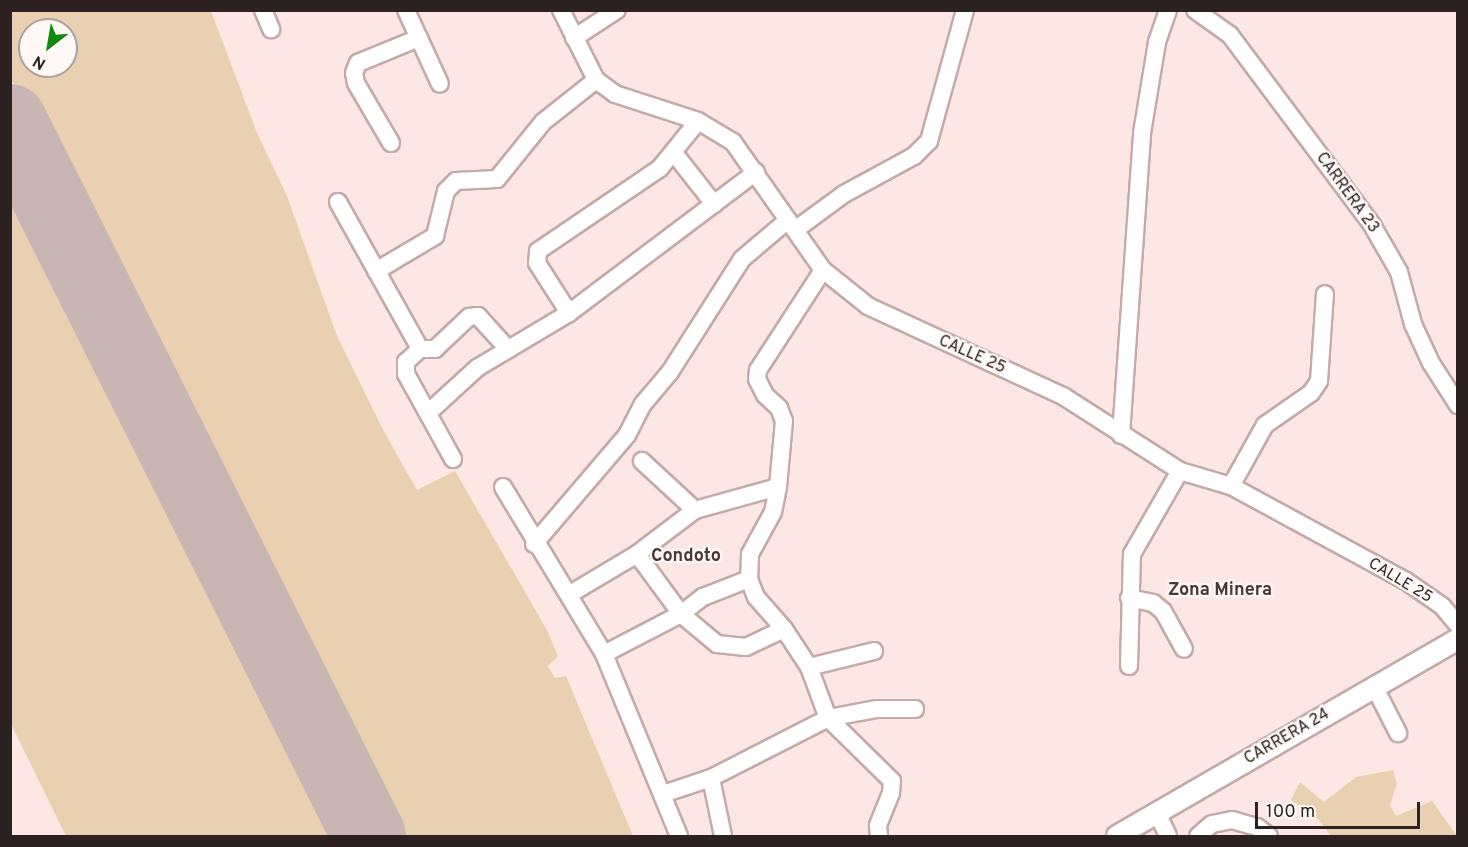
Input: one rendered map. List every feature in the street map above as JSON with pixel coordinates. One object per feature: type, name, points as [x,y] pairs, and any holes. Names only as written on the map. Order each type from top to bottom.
[{"type":"main road","name":"CARRERA 24","points":[[1117,837],[1458,639]]},
{"type":"street","points":[[263,10],[271,29]]},
{"type":"street","points":[[406,10],[440,84]]},
{"type":"street","name":"CALLE 25","points":[[561,10],[596,80],[615,94],[698,121],[733,142],[823,270],[868,306],[1063,396],[1180,471],[1231,486],[1406,581],[1442,606],[1458,625]]},
{"type":"street","points":[[574,38],[617,10]]},
{"type":"street","points":[[534,544],[627,435],[643,404],[670,372],[742,259],[792,225],[914,156],[929,141],[965,10]]},
{"type":"street","points":[[1121,435],[1142,133],[1157,42],[1168,10]]},
{"type":"street","name":"CARRERA 23","points":[[1195,10],[1230,35],[1372,225],[1399,272],[1413,324],[1431,363],[1458,405]]},
{"type":"street","points":[[391,143],[356,83],[354,73],[358,63],[419,38]]},
{"type":"street","points":[[375,271],[435,236],[446,191],[456,181],[497,179],[543,122],[596,80]]},
{"type":"street","points":[[569,313],[537,263],[538,251],[660,168],[698,121]]},
{"type":"street","points":[[674,153],[714,204]]},
{"type":"street","points":[[429,412],[477,368],[569,313],[756,172]]},
{"type":"street","points":[[338,202],[420,350]]},
{"type":"street","points":[[823,270],[758,370],[757,379],[765,395],[778,408],[784,421],[778,487],[772,512],[750,555],[749,579],[756,597],[784,629],[808,667],[828,718],[892,781],[891,793],[878,826],[879,837]]},
{"type":"street","points":[[1231,486],[1265,425],[1311,393],[1319,381],[1325,294]]},
{"type":"street","points":[[453,459],[405,368],[406,362],[420,350],[435,349],[469,317],[478,316],[508,349]]},
{"type":"street","points":[[642,461],[696,510]]},
{"type":"street","points":[[1129,666],[1129,598],[1132,554],[1180,471]]},
{"type":"street","points":[[503,487],[534,544],[570,594],[604,654],[680,837]]},
{"type":"street","points":[[570,594],[637,554],[696,510],[778,487]]},
{"type":"street","points":[[637,554],[681,614],[717,644],[731,648],[746,647],[784,629]]},
{"type":"street","points":[[604,654],[681,614],[703,597],[749,579]]},
{"type":"street","points":[[1129,598],[1153,603],[1163,611],[1184,649]]},
{"type":"street","points":[[808,667],[874,651]]},
{"type":"street","points":[[1374,686],[1398,733]]},
{"type":"street","points":[[663,794],[711,778],[828,718],[877,710],[915,710]]},
{"type":"street","points":[[711,778],[723,837]]},
{"type":"street","points":[[1157,813],[1168,837]]},
{"type":"street","points":[[1198,837],[1212,824],[1232,820],[1257,827],[1269,837]]},
{"type":"shaded area","points":[[11,10],[211,11],[257,133],[287,196],[337,336],[382,428],[417,490],[455,471],[547,630],[558,656],[548,666],[555,678],[566,676],[633,836],[396,836],[11,79]]},
{"type":"shaded area","points":[[10,202],[332,836],[66,836],[11,724]]},
{"type":"shaded area","points":[[1393,770],[1397,784],[1390,805],[1396,816],[1432,801],[1457,836],[1331,836],[1318,819],[1291,800],[1300,782],[1324,802],[1356,777]]},
{"type":"runway","points":[[10,121],[369,836]]},
{"type":"district","name":"Condoto","points":[[686,557]]},
{"type":"district","name":"Zona Minera","points":[[1220,591]]}]
